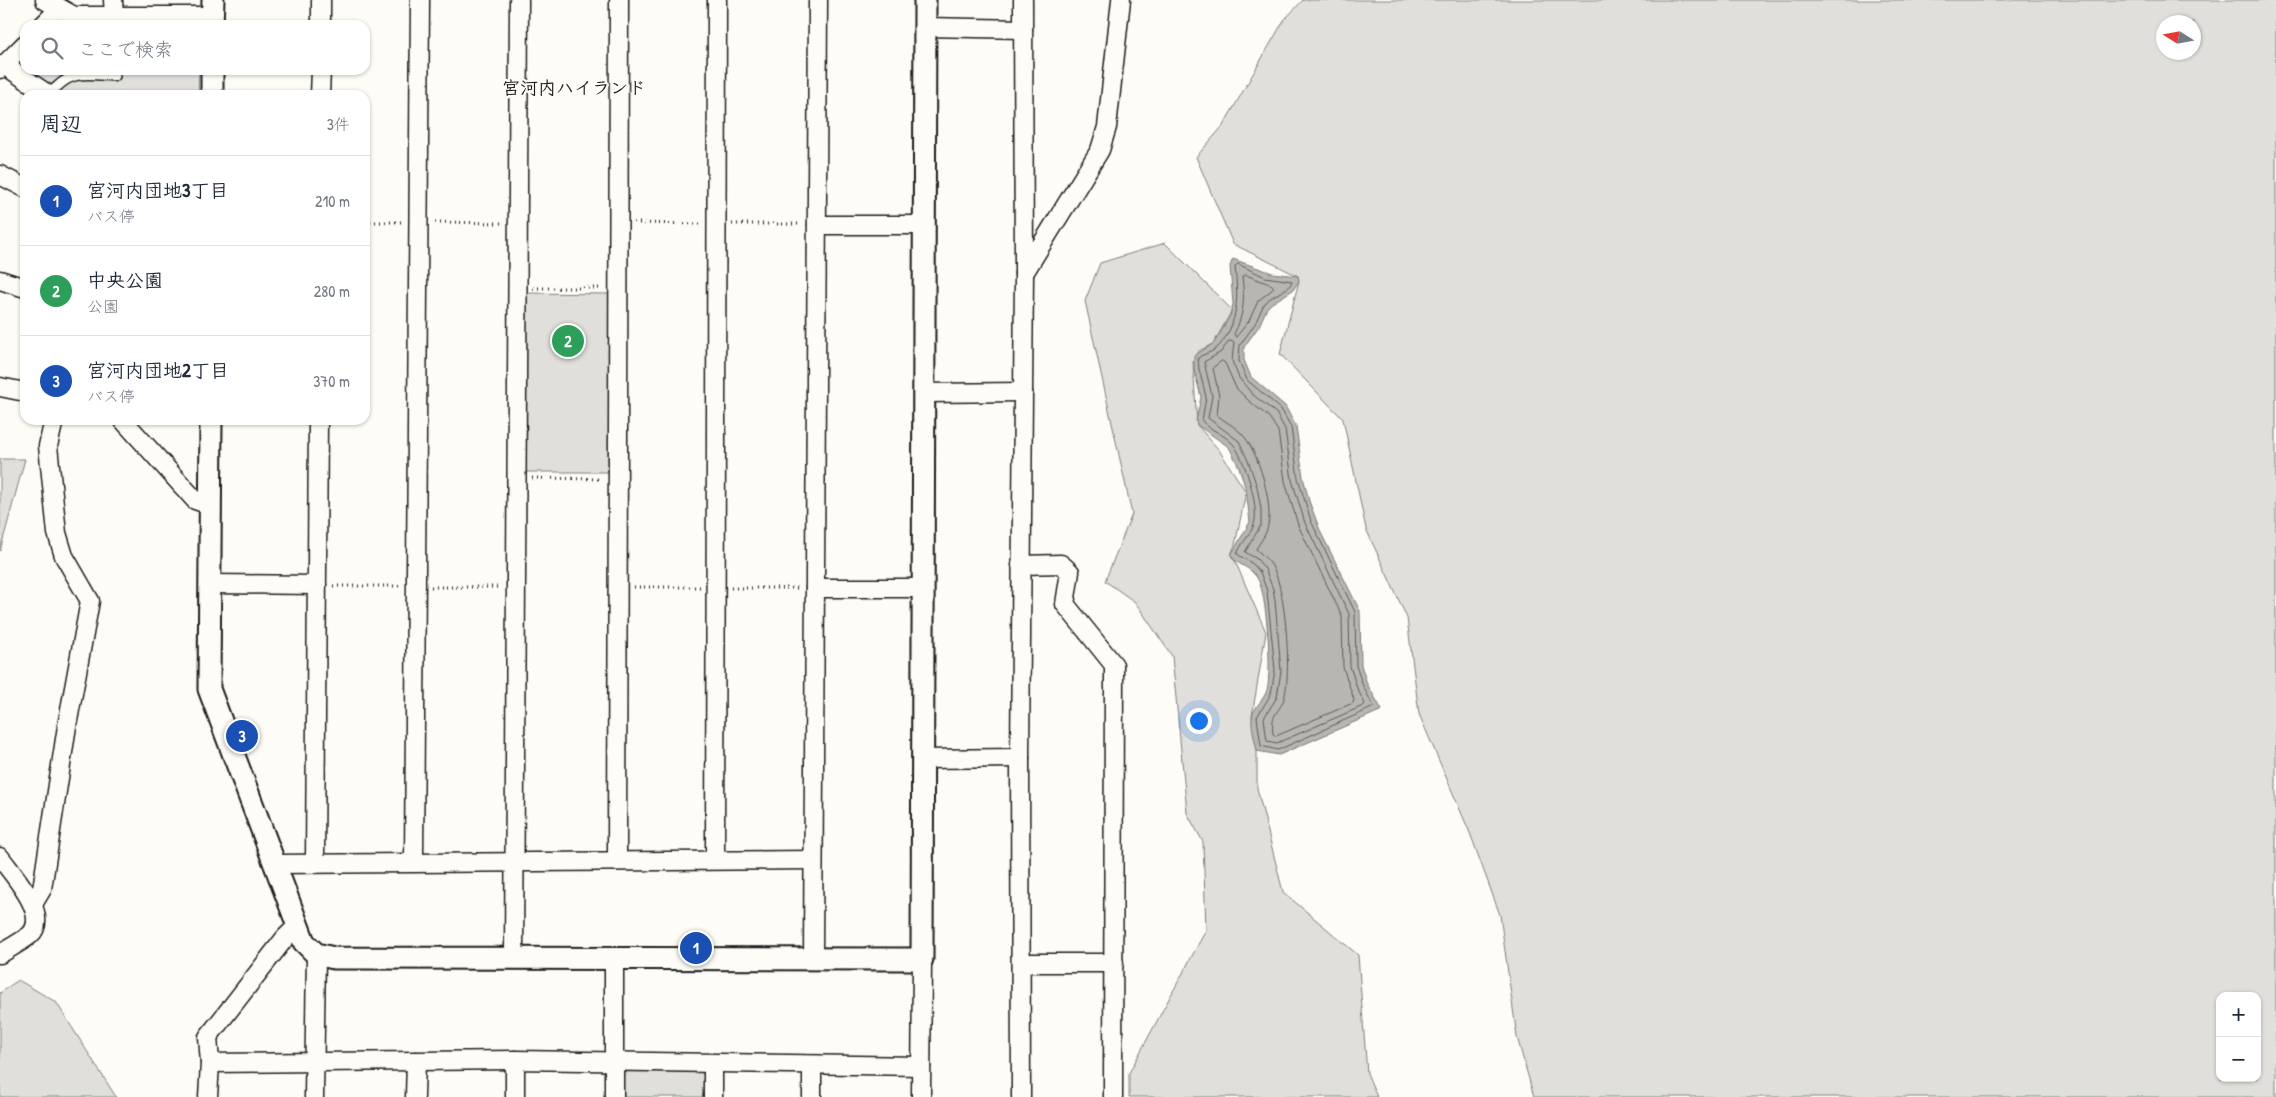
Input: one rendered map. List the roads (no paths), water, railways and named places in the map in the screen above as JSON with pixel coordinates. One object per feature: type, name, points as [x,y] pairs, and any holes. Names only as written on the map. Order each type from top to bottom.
[{"type":"street","points":[[321,0],[321,20]]},
{"type":"street","points":[[414,862],[420,0]]},
{"type":"street","points":[[514,958],[519,0]]},
{"type":"street","points":[[617,861],[619,0]]},
{"type":"street","points":[[715,860],[717,0]]},
{"type":"street","points":[[813,959],[818,0]]},
{"type":"street","points":[[921,1097],[925,0]]},
{"type":"street","points":[[1021,1097],[1020,758],[1024,274],[1023,0]]},
{"type":"street","points":[[1024,274],[1100,150],[1106,127],[1121,0]]},
{"type":"street","points":[[45,20],[53,4],[74,16],[114,8],[213,14]]},
{"type":"street","points":[[925,27],[1023,28]]},
{"type":"street","points":[[20,49],[2,67],[41,90]]},
{"type":"street","points":[[212,75],[212,90]]},
{"type":"street","points":[[320,90],[321,75]]},
{"type":"street","points":[[0,175],[20,185]]},
{"type":"street","points":[[817,225],[924,225]]},
{"type":"street","points":[[0,280],[20,286]]},
{"type":"street","points":[[0,387],[20,391]]},
{"type":"street","points":[[924,393],[1023,392]]},
{"type":"street","points":[[33,904],[42,889],[67,726],[90,601],[64,556],[57,533],[48,446],[53,425]]},
{"type":"street","points":[[128,425],[195,500],[210,506]]},
{"type":"street","points":[[210,425],[209,689],[304,942],[316,954],[334,958],[922,959]]},
{"type":"street","points":[[315,863],[318,425]]},
{"type":"street","points":[[1021,565],[1061,564],[1070,572],[1065,604],[1114,665],[1113,1097]]},
{"type":"street","points":[[210,584],[317,586]]},
{"type":"street","points":[[815,588],[923,588]]},
{"type":"street","points":[[922,759],[1020,758]]},
{"type":"street","points":[[0,857],[33,904],[38,919],[32,934],[0,954]]},
{"type":"street","points":[[274,864],[813,860]]},
{"type":"street","points":[[208,1097],[210,1063],[208,1038],[285,938],[298,926]]},
{"type":"street","points":[[314,1097],[316,954]]},
{"type":"street","points":[[614,959],[614,1097]]},
{"type":"street","points":[[1022,963],[1114,963]]},
{"type":"street","points":[[415,1097],[416,1060]]},
{"type":"street","points":[[210,1063],[515,1060],[614,1063],[921,1066]]},
{"type":"street","points":[[515,1060],[515,1097]]},
{"type":"street","points":[[713,1064],[714,1097]]},
{"type":"street","points":[[812,1064],[812,1097]]},
{"type":"lane","points":[[54,90],[73,75]]},
{"type":"lane","points":[[95,75],[115,76]]},
{"type":"water","points":[[1233,259],[1272,273],[1298,276],[1299,281],[1293,290],[1267,308],[1259,326],[1244,347],[1244,360],[1251,377],[1285,406],[1296,426],[1303,477],[1309,501],[1321,533],[1360,611],[1361,665],[1367,684],[1382,710],[1279,755],[1257,751],[1252,721],[1256,707],[1267,690],[1268,681],[1269,653],[1263,593],[1253,573],[1237,562],[1231,555],[1250,522],[1246,490],[1239,467],[1229,447],[1197,425],[1196,421],[1201,397],[1194,370],[1194,356],[1214,343],[1230,316],[1233,304],[1230,266]]},
{"type":"place","name":"中央公園","points":[[568,341]]},
{"type":"place","name":"宮河内団地2丁目","points":[[242,736]]},
{"type":"place","name":"宮河内団地3丁目","points":[[696,948]]},
{"type":"district","name":"宮河内ハイランド","points":[[574,87]]}]
